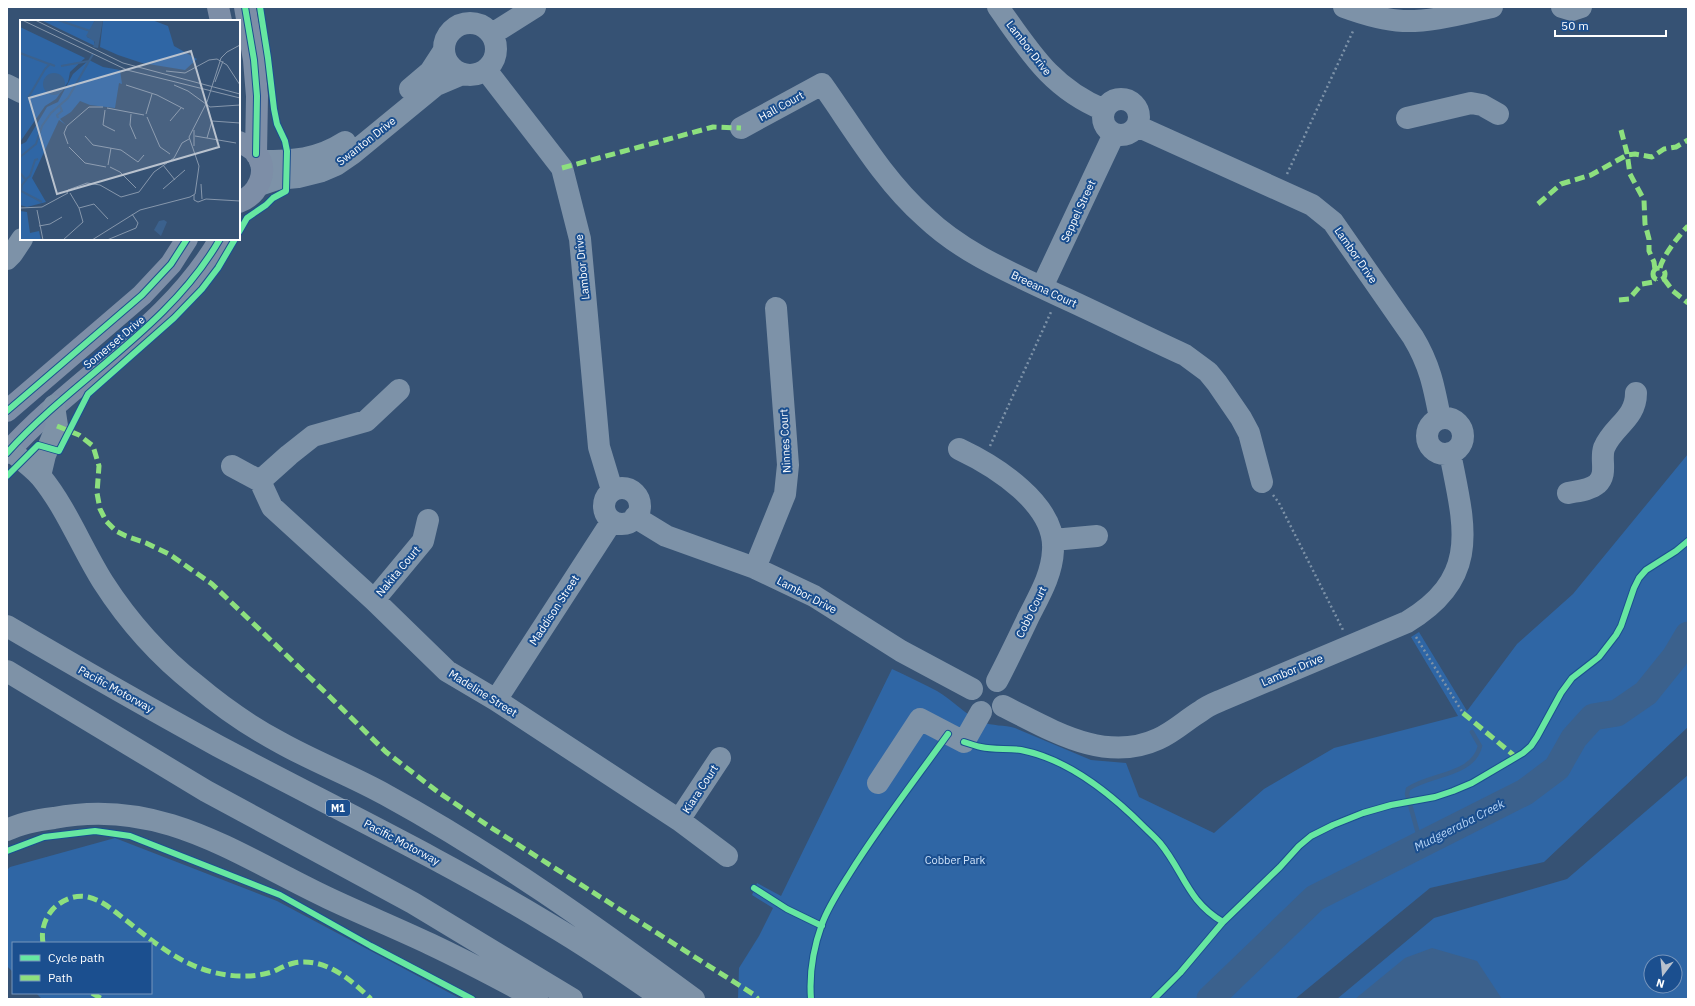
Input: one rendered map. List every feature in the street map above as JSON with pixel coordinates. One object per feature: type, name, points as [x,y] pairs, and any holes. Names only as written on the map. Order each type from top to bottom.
[{"type":"highway","points":[[40,476],[45,455],[57,426],[54,406]]},
{"type":"highway","points":[[8,450],[40,476],[58,500],[92,564],[122,610],[142,635],[195,685],[228,710],[281,743],[385,794],[513,872],[638,958],[694,999]]},
{"type":"highway","name":"Pacific Motorway","points":[[7,626],[117,690],[219,746],[375,827],[487,888],[613,964],[663,999]]},
{"type":"highway","points":[[7,671],[206,791],[412,903],[572,999]]},
{"type":"highway","points":[[8,829],[40,820],[70,814],[98,813],[122,814],[171,824],[200,834],[328,898],[430,944],[537,999]]},
{"type":"main road","points":[[218,7],[221,20]]},
{"type":"main road","points":[[240,202],[254,194],[259,185],[262,172],[252,152],[257,96],[254,60],[245,7]]},
{"type":"main road","name":"Somerset Drive","points":[[7,411],[142,295],[171,264],[186,240]]},
{"type":"main road","name":"Somerset Drive","points":[[8,450],[54,406],[154,320],[175,299],[209,259],[219,240]]},
{"type":"street","points":[[492,34],[535,7]]},
{"type":"street","name":"Lambor Drive","points":[[998,7],[1046,72],[1081,99],[1104,110]]},
{"type":"street","points":[[1352,10],[1390,20],[1417,21],[1492,7]]},
{"type":"street","points":[[1562,7],[1572,10],[1581,7]]},
{"type":"street","points":[[469,22],[478,23],[486,27],[492,34],[496,43],[496,53],[492,62],[486,70],[474,75],[462,74],[450,66],[444,52],[444,43],[447,35],[453,28],[460,24],[469,22]]},
{"type":"street","name":"Swanton Drive","points":[[252,152],[287,161],[312,158],[334,149],[430,72],[444,52]]},
{"type":"street","name":"Lambor Drive","points":[[486,70],[562,168],[580,239],[599,447],[612,490]]},
{"type":"street","name":"Swanton Drive","points":[[259,185],[277,179],[298,177],[322,171],[336,165],[352,154],[436,85],[462,74]]},
{"type":"street","name":"Hall Court","points":[[740,128],[822,84]]},
{"type":"street","name":"Breeana Court","points":[[822,84],[885,173],[903,195],[925,218],[954,242],[1006,271],[1185,355],[1208,372],[1237,412],[1249,433],[1262,482]]},
{"type":"street","points":[[7,85],[20,92]]},
{"type":"street","points":[[1118,100],[1129,102],[1137,109],[1137,126],[1128,134],[1114,134],[1104,125],[1104,110],[1108,105],[1118,100]]},
{"type":"street","points":[[1407,118],[1472,103],[1482,105],[1498,114]]},
{"type":"street","name":"Lambor Drive","points":[[1003,706],[1081,742],[1096,746],[1138,746],[1156,740],[1171,732],[1202,710],[1222,700],[1407,622],[1424,612],[1439,597],[1451,581],[1459,564],[1463,528],[1450,454],[1458,449],[1461,444],[1463,437],[1462,430],[1456,421],[1449,418],[1440,418],[1430,370],[1423,353],[1413,336],[1333,222],[1312,205],[1137,126]]},
{"type":"street","name":"Seppel Street","points":[[1051,291],[1114,134]]},
{"type":"street","points":[[7,259],[21,240]]},
{"type":"street","name":"Ninnes Court","points":[[755,568],[785,494],[788,465],[776,308]]},
{"type":"street","points":[[232,466],[260,481],[313,436],[366,421],[399,390]]},
{"type":"street","points":[[1568,493],[1589,488],[1597,484],[1602,477],[1604,448],[1632,411],[1636,403],[1636,393]]},
{"type":"street","name":"Cobb Court","points":[[968,454],[999,472],[1028,495],[1052,531],[1052,559],[1045,583],[997,681]]},
{"type":"street","name":"Madeline Street","points":[[260,481],[272,508],[374,600],[447,671],[496,700],[679,820],[727,856]]},
{"type":"street","points":[[623,488],[634,492],[640,502],[638,513],[635,518],[624,523],[612,521],[607,516],[604,509],[604,502],[607,495],[612,490],[623,488]]},
{"type":"street","name":"Lambor Drive","points":[[635,518],[666,536],[755,568],[814,596],[901,651],[972,689]]},
{"type":"street","name":"Nakita Court","points":[[374,600],[423,541],[428,520]]},
{"type":"street","name":"Maddison Street","points":[[496,700],[612,521]]},
{"type":"street","points":[[1053,540],[1097,536]]},
{"type":"street","points":[[992,679],[1003,686],[1006,692],[1006,700],[999,711],[993,713],[981,712],[976,709],[971,700],[972,689],[980,680],[992,679]]},
{"type":"street","points":[[878,783],[920,719],[964,742],[981,712]]},
{"type":"street","name":"Kiara Court","points":[[679,820],[720,758]]},
{"type":"path","points":[[1279,190],[1352,10]]},
{"type":"path","points":[[968,454],[989,448],[1051,291]]},
{"type":"path","points":[[1262,482],[1279,503],[1350,646]]},
{"type":"path","points":[[1407,622],[1463,713]]},
{"type":"green space","name":"Cobber Park","points":[[1688,454],[1688,727],[1544,862],[1430,888],[1295,999],[738,999],[739,968],[759,936],[773,908],[752,895],[757,883],[781,896],[892,669],[937,691],[982,722],[1015,728],[1091,760],[1126,763],[1139,797],[1214,833],[1264,789],[1334,748],[1458,716],[1411,637],[1419,632],[1467,711],[1517,644],[1573,594]]},
{"type":"green space","points":[[1688,775],[1688,999],[1337,999],[1434,918],[1567,879]]},
{"type":"green space","points":[[115,838],[277,901],[461,999],[42,999],[37,994],[152,994],[152,942],[12,942],[12,971],[7,966],[7,870],[10,867]]},
{"type":"shaded area","points":[[1432,948],[1477,961],[1502,999],[1355,999],[1405,958]]},
{"type":"waterway","name":"Mudgeeraba Creek","points":[[1210,999],[1315,898],[1525,792],[1557,768],[1574,738],[1593,717],[1617,713],[1646,693],[1675,657],[1688,635]]},
{"type":"waterway","points":[[1421,844],[1407,794],[1408,789],[1427,780],[1460,769],[1469,763],[1476,756],[1480,746],[1472,732]]},
{"type":"marked path","points":[[562,168],[713,127],[741,128]]},
{"type":"marked path","points":[[1621,130],[1627,153],[1630,174],[1644,200],[1645,224],[1649,239],[1649,251],[1654,262],[1655,270]]},
{"type":"marked path","points":[[1538,204],[1561,184],[1591,175],[1627,155],[1635,154],[1652,157],[1664,149],[1676,147],[1688,140]]},
{"type":"marked path","points":[[1660,268],[1661,263],[1668,252],[1688,226]]},
{"type":"marked path","points":[[1657,268],[1661,268],[1665,274],[1661,280],[1657,280],[1653,276],[1653,272],[1657,268]]},
{"type":"marked path","points":[[1619,300],[1629,299],[1642,284],[1654,282],[1656,279]]},
{"type":"marked path","points":[[1664,279],[1673,291],[1688,303]]},
{"type":"marked path","points":[[57,426],[79,435],[93,446],[99,466],[97,493],[100,509],[106,521],[116,531],[169,554],[212,584],[386,752],[438,792],[487,825],[753,994],[758,999]]},
{"type":"marked path","points":[[1463,713],[1517,758]]},
{"type":"marked path","points":[[43,942],[42,934],[44,925],[47,917],[53,909],[69,898],[83,896],[99,901],[109,907],[167,951],[200,968],[227,975],[249,976],[272,972],[294,963],[316,963],[326,966],[346,977],[371,999]]},
{"type":"marked path","points":[[94,994],[102,999]]},
{"type":"cycle path","points":[[245,7],[254,60],[257,96],[256,154]]},
{"type":"cycle path","points":[[240,230],[247,218],[266,205],[273,198],[286,191],[287,151],[285,141],[277,124],[274,109],[260,7]]},
{"type":"cycle path","points":[[7,411],[142,295],[171,264],[186,240]]},
{"type":"cycle path","points":[[7,453],[61,400],[120,351],[175,299],[199,271],[219,240]]},
{"type":"cycle path","points":[[7,476],[38,445],[59,451],[88,394],[174,318],[202,289],[218,268],[234,240]]},
{"type":"cycle path","points":[[1154,999],[1180,973],[1223,922],[1280,867],[1299,846],[1311,836],[1363,813],[1391,805],[1435,797],[1453,791],[1472,783],[1523,753],[1531,746],[1537,737],[1561,693],[1572,678],[1599,657],[1616,635],[1621,626],[1639,578],[1646,570],[1676,551],[1688,541]]},
{"type":"cycle path","points":[[811,999],[811,970],[814,952],[822,924],[834,898],[861,855],[948,734]]},
{"type":"cycle path","points":[[964,742],[986,748],[1021,750],[1038,754],[1072,769],[1087,779],[1117,801],[1160,843],[1201,905],[1223,922]]},
{"type":"cycle path","points":[[7,851],[44,837],[95,831],[130,836],[280,895],[371,946],[472,999]]},
{"type":"cycle path","points":[[754,888],[787,909],[822,926]]}]
